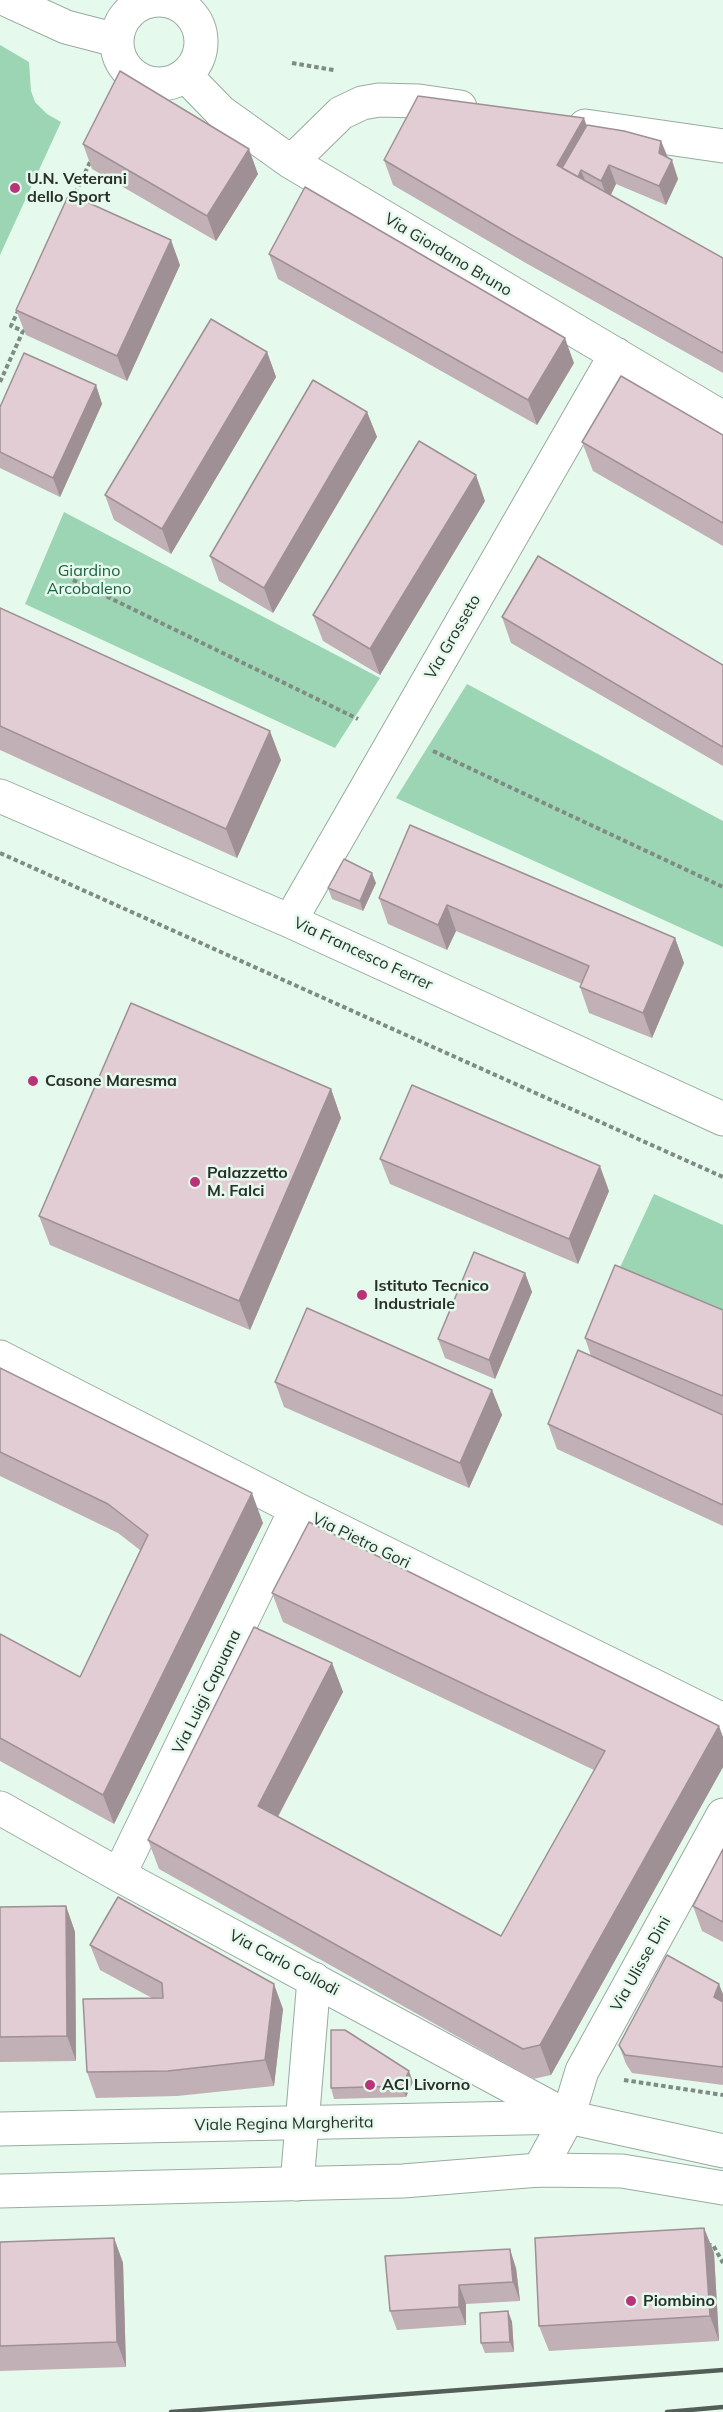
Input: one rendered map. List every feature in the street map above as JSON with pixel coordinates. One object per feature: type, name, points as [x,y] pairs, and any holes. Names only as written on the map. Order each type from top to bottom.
[{"type":"street","points":[[7,0],[66,27],[116,40]]},
{"type":"street","points":[[150,1],[178,2],[193,18],[201,37],[200,51],[195,64],[185,75],[162,85],[137,78],[120,61],[116,40],[119,27],[127,14],[137,6],[150,1]]},
{"type":"street","name":"Via Giordano Bruno","points":[[185,75],[221,112],[291,162],[723,418]]},
{"type":"street","points":[[291,162],[341,113],[362,103],[379,100],[419,101],[489,112]]},
{"type":"street","points":[[560,122],[723,146]]},
{"type":"street","name":"Via Grosseto","points":[[290,921],[616,354]]},
{"type":"street","name":"Via Francesco Ferrer","points":[[0,796],[290,921],[723,1119]]},
{"type":"street","name":"Via Pietro Gori","points":[[0,1357],[296,1509],[723,1720]]},
{"type":"street","name":"Via Luigi Capuana","points":[[119,1875],[296,1509]]},
{"type":"street","name":"Via Carlo Collodi","points":[[0,1808],[119,1875],[568,2117]]},
{"type":"street","name":"Via Ulisse Dini","points":[[539,2170],[568,2117],[582,2071],[723,1815]]},
{"type":"street","points":[[297,2184],[314,1979]]},
{"type":"street","points":[[568,2117],[723,2151]]},
{"type":"street","name":"Viale Regina Margherita","points":[[0,2129],[568,2117]]},
{"type":"street","points":[[0,2191],[403,2181],[539,2170],[622,2171],[723,2188]]},
{"type":"path","points":[[292,63],[342,72]]},
{"type":"path","points":[[72,201],[92,159]]},
{"type":"path","points":[[0,382],[23,331],[11,326],[21,305]]},
{"type":"path","points":[[73,580],[358,719],[364,709]]},
{"type":"path","points":[[428,749],[723,887]]},
{"type":"path","points":[[0,853],[723,1177]]},
{"type":"path","points":[[615,2079],[723,2095]]},
{"type":"path","points":[[702,2245],[713,2245],[723,2263]]},
{"type":"green space","name":"U.N. Veterani dello Sport","points":[[0,45],[29,62],[31,91],[35,102],[47,114],[61,122],[0,255]]},
{"type":"green space","name":"Giardino Arcobaleno","points":[[64,512],[380,678],[335,748],[25,604]]},
{"type":"green space","points":[[467,684],[723,821],[723,947],[396,798]]},
{"type":"green space","points":[[654,1194],[723,1225],[723,1325],[616,1276]]},
{"type":"building","points":[[120,71],[249,149],[207,216],[83,144]]},
{"type":"building","points":[[418,96],[584,118],[557,165],[723,258],[723,353],[515,237],[384,160]]},
{"type":"building","points":[[587,125],[624,131],[661,141],[659,153],[672,160],[659,186],[609,165],[601,181],[581,170],[578,177],[562,168]]},
{"type":"building","points":[[305,187],[565,338],[528,400],[269,254]]},
{"type":"building","points":[[69,194],[171,240],[117,356],[16,310]]},
{"type":"building","points":[[211,319],[267,352],[162,529],[105,495]]},
{"type":"building","points":[[24,353],[96,385],[53,478],[0,452],[0,407]]},
{"type":"building","points":[[621,376],[723,435],[723,523],[582,442]]},
{"type":"building","points":[[313,380],[367,412],[264,588],[210,556]]},
{"type":"building","points":[[419,441],[476,475],[370,649],[313,615]]},
{"type":"building","points":[[538,556],[723,665],[723,747],[502,617]]},
{"type":"building","points":[[0,608],[270,731],[226,829],[0,726]]},
{"type":"building","points":[[410,825],[675,938],[643,1013],[580,987],[589,966],[447,905],[438,925],[379,898]]},
{"type":"building","points":[[344,859],[372,873],[360,901],[328,888]]},
{"type":"building","name":"Palazzetto M. Falci","points":[[131,1003],[331,1089],[239,1301],[39,1216]]},
{"type":"building","points":[[412,1085],[600,1166],[569,1239],[380,1159]]},
{"type":"building","points":[[474,1252],[525,1273],[489,1360],[438,1339]]},
{"type":"building","points":[[615,1265],[723,1310],[723,1396],[585,1338]]},
{"type":"building","points":[[307,1308],[492,1390],[460,1463],[275,1382]]},
{"type":"building","points":[[578,1350],[723,1415],[723,1505],[548,1424]]},
{"type":"building","points":[[0,1368],[252,1493],[103,1795],[0,1738],[0,1634],[80,1677],[148,1535],[108,1504],[0,1452]]},
{"type":"building","points":[[309,1522],[719,1726],[540,2045],[523,2049],[148,1840],[254,1627],[332,1663],[258,1806],[501,1936],[605,1751],[272,1593]]},
{"type":"building","points":[[723,1849],[723,1922],[693,1906]]},
{"type":"building","points":[[118,1897],[274,1984],[265,2060],[168,2071],[87,2072],[83,1999],[163,1998],[162,1983],[90,1945]]},
{"type":"building","points":[[66,1906],[67,2036],[0,2037],[0,1907]]},
{"type":"building","points":[[667,1955],[719,1984],[714,1997],[723,2002],[723,2067],[625,2055],[619,2045]]},
{"type":"building","points":[[331,2030],[345,2030],[409,2071],[402,2086],[331,2088]]},
{"type":"building","name":"Piombino","points":[[704,2228],[710,2316],[539,2326],[535,2238]]},
{"type":"building","points":[[114,2238],[117,2342],[0,2346],[0,2242]]},
{"type":"building","points":[[510,2249],[513,2282],[459,2285],[459,2307],[390,2311],[385,2256]]},
{"type":"building","points":[[508,2311],[510,2342],[481,2343],[480,2313]]},
{"type":"railway","points":[[171,2412],[723,2370]]},
{"type":"railway","points":[[667,2412],[723,2407]]},
{"type":"place","name":"U.N. Veterani dello Sport","points":[[15,188]]},
{"type":"place","name":"Casone Maresma","points":[[33,1081]]},
{"type":"place","name":"Palazzetto M. Falci","points":[[195,1182]]},
{"type":"place","name":"Istituto Tecnico Industriale","points":[[362,1295]]},
{"type":"place","name":"ACI Livorno","points":[[370,2085]]},
{"type":"place","name":"Piombino","points":[[631,2301]]}]
